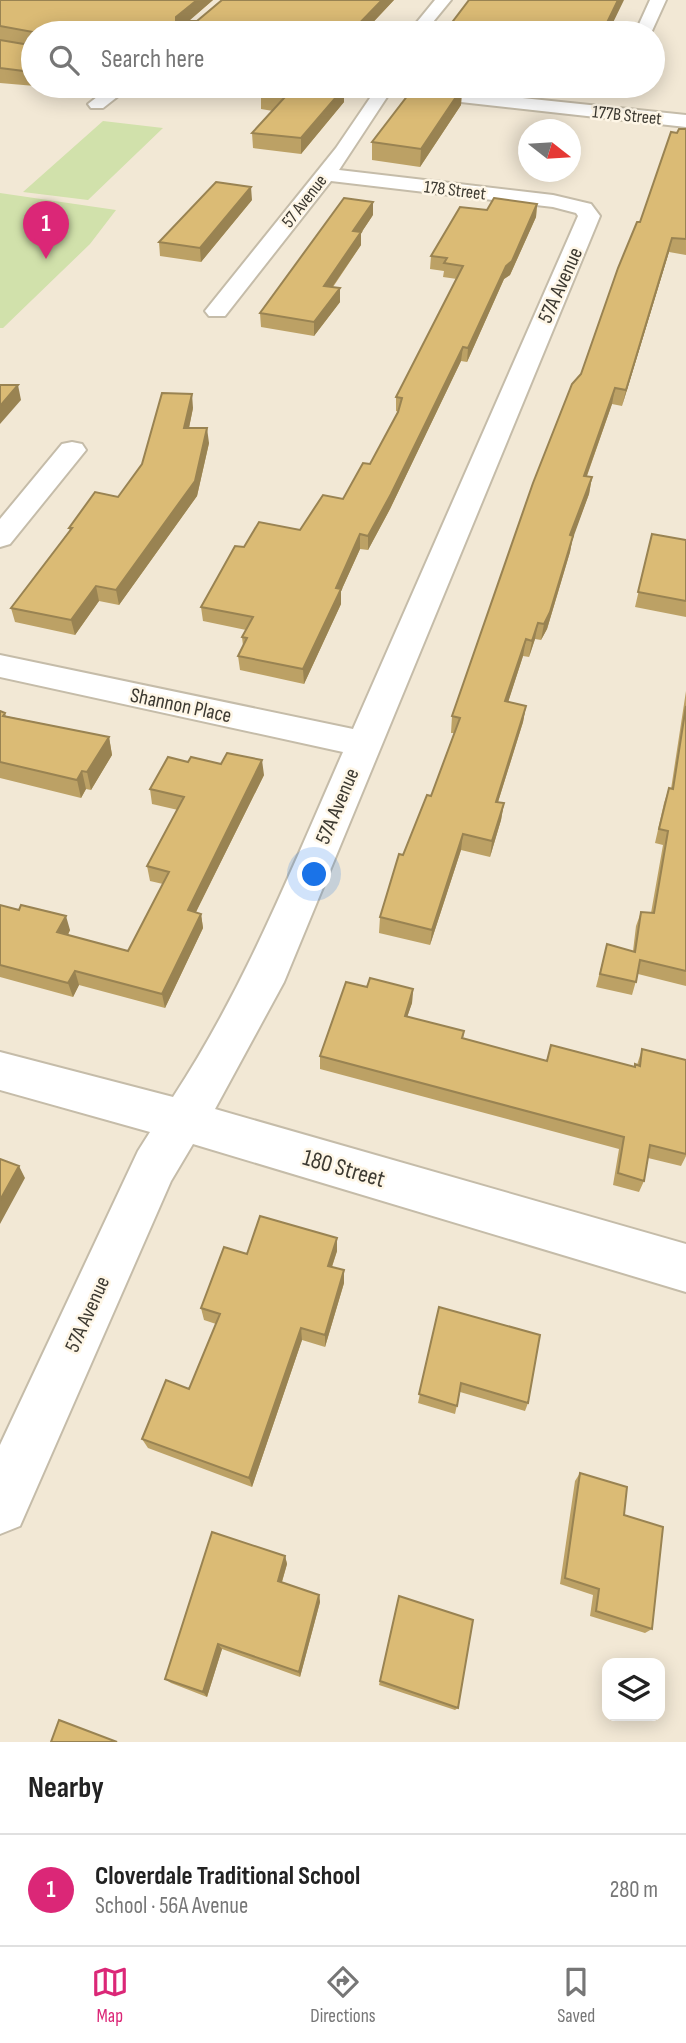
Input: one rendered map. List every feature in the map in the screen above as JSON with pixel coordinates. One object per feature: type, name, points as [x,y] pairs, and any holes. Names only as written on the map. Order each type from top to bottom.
[{"type":"street","points":[[426,21],[443,0]]},
{"type":"street","points":[[648,21],[657,0]]},
{"type":"street","points":[[97,104],[105,98]]},
{"type":"street","name":"57 Avenue","points":[[217,311],[358,131],[379,98]]},
{"type":"street","name":"177B Street","points":[[477,98],[686,121]]},
{"type":"street","points":[[608,113],[615,98]]},
{"type":"street","name":"178 Street","points":[[325,174],[553,201],[584,208]]},
{"type":"street","name":"57A Avenue","points":[[0,1506],[144,1187],[181,1120],[233,1040],[263,982],[587,224],[589,216],[584,208]]},
{"type":"street","points":[[0,538],[72,450]]},
{"type":"street","name":"Shannon Place","points":[[0,666],[363,744]]},
{"type":"street","name":"180 Street","points":[[0,1071],[181,1120],[686,1268]]},
{"type":"green space","points":[[103,121],[163,128],[88,200],[23,192]]},
{"type":"green space","points":[[0,193],[116,210],[90,244],[3,328],[0,328]]},
{"type":"building","points":[[0,0],[197,0],[176,17],[176,21],[21,21],[21,30],[0,26]]},
{"type":"building","points":[[222,0],[382,0],[362,21],[197,21]]},
{"type":"building","points":[[469,0],[618,0],[608,21],[453,21]]},
{"type":"building","points":[[0,40],[21,44],[21,71],[0,68]]},
{"type":"building","points":[[284,98],[335,98],[301,138],[252,133]]},
{"type":"building","points":[[406,98],[455,98],[421,149],[372,142]]},
{"type":"building","points":[[679,129],[686,129],[686,239],[672,238],[626,390],[615,388],[584,476],[592,477],[570,535],[573,536],[550,612],[544,624],[538,623],[532,641],[526,639],[505,701],[526,706],[496,802],[504,803],[492,841],[463,834],[432,930],[380,917],[399,854],[403,855],[427,795],[431,796],[460,718],[452,716],[533,483],[572,384],[581,374],[618,268],[637,222],[640,222],[671,132],[677,133]]},
{"type":"building","points":[[216,182],[251,187],[200,248],[159,242]]},
{"type":"building","points":[[344,198],[373,202],[353,231],[361,232],[324,286],[340,288],[314,322],[260,313]]},
{"type":"building","points":[[494,198],[537,204],[512,261],[506,266],[468,348],[463,347],[391,494],[368,536],[360,534],[336,588],[341,589],[303,669],[238,656],[247,638],[242,637],[253,617],[201,607],[235,546],[244,547],[259,522],[300,530],[323,495],[343,499],[363,463],[370,464],[398,412],[402,398],[396,397],[463,266],[444,263],[447,258],[431,256],[460,207],[487,210]]},
{"type":"building","points":[[0,385],[18,385],[0,406]]},
{"type":"building","points":[[162,393],[192,394],[184,428],[207,428],[195,481],[116,590],[96,586],[71,620],[11,608],[72,528],[69,528],[95,492],[118,497],[142,464]]},
{"type":"building","points":[[652,534],[686,540],[686,601],[638,592]]},
{"type":"building","points":[[686,706],[686,971],[640,960],[636,982],[600,974],[607,944],[635,952],[641,912],[654,913],[668,831],[659,829],[669,788],[673,789]]},
{"type":"building","points":[[0,711],[5,713],[3,716],[109,737],[87,772],[82,771],[77,780],[0,762]]},
{"type":"building","points":[[227,753],[262,760],[188,910],[201,914],[162,994],[75,971],[68,983],[0,965],[0,905],[19,910],[21,905],[66,916],[57,932],[128,951],[169,872],[147,866],[184,797],[150,789],[168,757],[188,762],[191,757],[221,764]]},
{"type":"building","points":[[370,978],[413,989],[405,1016],[464,1031],[462,1038],[547,1061],[551,1045],[635,1067],[635,1064],[640,1066],[642,1049],[686,1060],[686,1154],[650,1145],[644,1181],[618,1173],[624,1137],[320,1056],[346,982],[367,987]]},
{"type":"building","points":[[0,1159],[19,1166],[0,1200]]},
{"type":"building","points":[[260,1216],[337,1238],[328,1266],[344,1270],[325,1335],[301,1328],[249,1478],[142,1439],[166,1380],[189,1389],[220,1314],[201,1308],[224,1247],[247,1254]]},
{"type":"building","points":[[439,1307],[540,1335],[528,1403],[461,1383],[457,1406],[419,1394]]},
{"type":"building","points":[[580,1473],[627,1487],[624,1515],[663,1527],[652,1629],[596,1611],[599,1589],[565,1578]]},
{"type":"building","points":[[212,1532],[285,1556],[278,1581],[319,1595],[299,1672],[218,1644],[203,1692],[165,1679]]},
{"type":"building","points":[[399,1596],[473,1620],[458,1708],[380,1681]]},
{"type":"building","points":[[59,1720],[117,1742],[51,1742]]},
{"type":"place","name":"Cloverdale Traditional School","points":[[46,259]]}]
